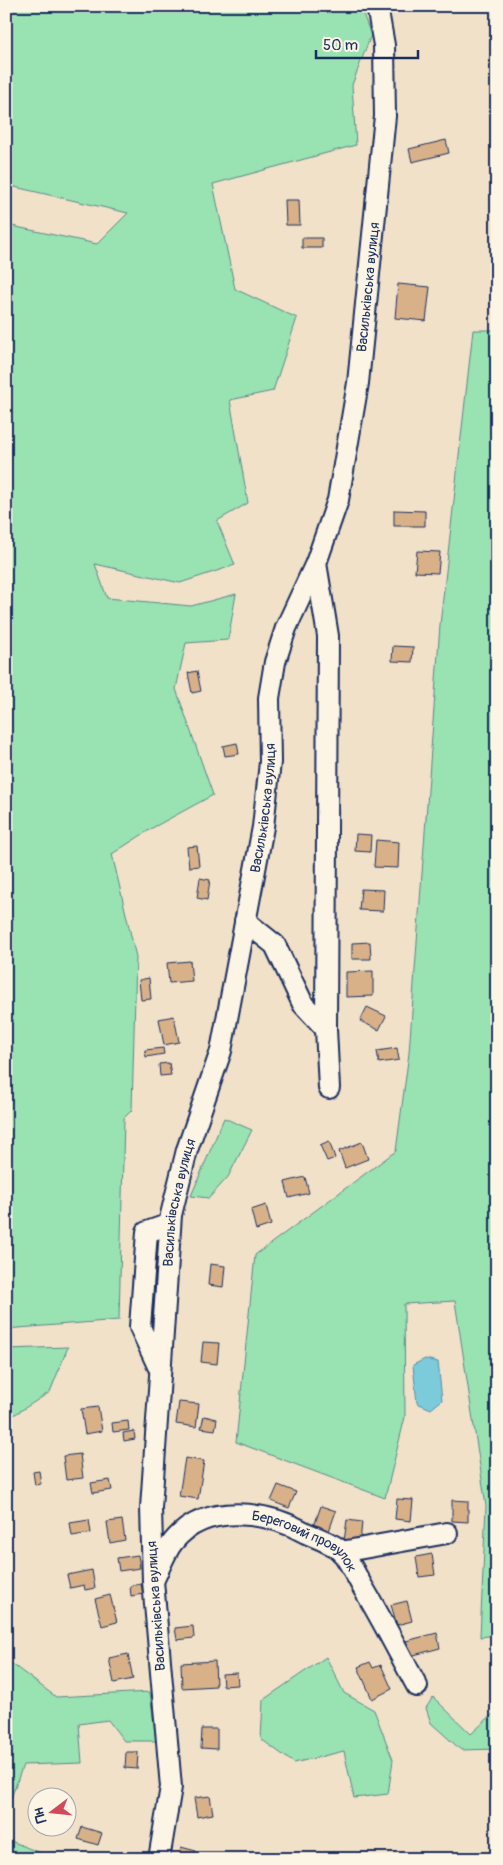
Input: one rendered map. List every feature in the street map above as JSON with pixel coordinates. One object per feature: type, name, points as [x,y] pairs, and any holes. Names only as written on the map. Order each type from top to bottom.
[{"type":"street","name":"Васильківська вулиця","points":[[159,1859],[171,1787],[153,1581],[151,1508],[172,1207],[186,1150],[221,1051],[263,827],[270,762],[270,698],[275,662],[286,628],[316,563],[338,500],[358,383],[385,116],[384,45],[377,6]]},
{"type":"street","name":"Васильківська вулиця","points":[[316,563],[328,636],[326,1029],[329,1088]]},
{"type":"street","points":[[245,921],[275,945],[284,969],[303,1004],[326,1029]]},
{"type":"street","name":"Береговий провулок","points":[[153,1581],[172,1543],[186,1530],[199,1522],[222,1516],[250,1514],[271,1517],[291,1524],[342,1552],[378,1612],[417,1686]]},
{"type":"street","points":[[342,1552],[447,1534]]},
{"type":"green space","points":[[6,6],[360,6],[371,35],[352,85],[356,145],[213,184],[235,289],[297,318],[273,391],[230,400],[248,503],[217,521],[235,565],[180,583],[95,564],[107,598],[191,606],[236,594],[228,640],[186,643],[176,689],[213,795],[154,827],[112,854],[136,957],[132,1110],[124,1118],[119,1320],[6,1329],[6,200],[7,225],[97,244],[128,213],[6,185]]},
{"type":"green space","points":[[473,330],[497,330],[497,723],[494,842],[497,981],[497,1635],[480,1637],[486,1506],[455,1301],[404,1304],[405,1417],[385,1498],[236,1442],[255,1255],[396,1151],[409,1053],[440,625]]},
{"type":"green space","points":[[224,1118],[252,1130],[228,1177],[209,1198],[191,1196]]},
{"type":"green space","points":[[68,1347],[50,1392],[6,1420],[6,1349]]},
{"type":"green space","points":[[6,1653],[8,1661],[56,1697],[150,1692],[156,1741],[124,1741],[108,1720],[79,1724],[82,1763],[23,1765],[6,1812]]},
{"type":"green space","points":[[326,1657],[344,1693],[374,1710],[393,1760],[388,1794],[354,1798],[344,1751],[294,1763],[261,1739],[263,1700]]},
{"type":"green space","points":[[433,1697],[471,1734],[497,1710],[497,1749],[461,1750],[431,1723],[426,1708]]},
{"type":"green space","points":[[6,1839],[55,1859],[6,1859]]},
{"type":"water","points":[[425,1359],[438,1362],[442,1400],[431,1409],[417,1403],[413,1365]]},
{"type":"building","points":[[446,140],[449,153],[412,162],[409,149]]},
{"type":"building","points":[[285,200],[299,200],[300,225],[286,225]]},
{"type":"building","points":[[302,238],[322,238],[322,248],[302,248]]},
{"type":"building","points":[[398,284],[430,287],[426,321],[395,318]]},
{"type":"building","points":[[394,510],[425,511],[425,526],[394,526]]},
{"type":"building","points":[[417,551],[440,552],[438,573],[415,572]]},
{"type":"building","points":[[393,646],[413,647],[412,662],[392,661]]},
{"type":"building","points":[[197,671],[201,691],[192,693],[188,673]]},
{"type":"building","points":[[237,743],[239,754],[225,756],[223,746]]},
{"type":"building","points":[[356,834],[371,835],[370,852],[355,851]]},
{"type":"building","points":[[376,840],[399,842],[398,868],[374,867]]},
{"type":"building","points":[[197,846],[199,866],[189,867],[187,847]]},
{"type":"building","points":[[200,878],[210,880],[207,900],[197,898]]},
{"type":"building","points":[[361,889],[384,890],[383,911],[359,910]]},
{"type":"building","points":[[370,942],[371,959],[352,959],[352,943]]},
{"type":"building","points":[[190,961],[192,981],[169,983],[167,963]]},
{"type":"building","points":[[373,971],[373,996],[346,997],[346,972]]},
{"type":"building","points":[[149,978],[151,999],[141,1000],[139,980]]},
{"type":"building","points":[[367,1007],[386,1016],[379,1030],[360,1021]]},
{"type":"building","points":[[174,1016],[179,1042],[164,1045],[159,1019]]},
{"type":"building","points":[[163,1048],[164,1054],[146,1057],[145,1050]]},
{"type":"building","points":[[397,1048],[399,1060],[379,1063],[377,1051]]},
{"type":"building","points":[[169,1063],[171,1075],[160,1076],[159,1064]]},
{"type":"building","points":[[329,1141],[335,1158],[327,1161],[320,1145]]},
{"type":"building","points":[[362,1142],[368,1159],[345,1168],[339,1151]]},
{"type":"building","points":[[305,1177],[309,1193],[289,1198],[285,1182]]},
{"type":"building","points":[[266,1205],[271,1225],[256,1230],[251,1210]]},
{"type":"building","points":[[210,1264],[225,1266],[223,1287],[208,1285]]},
{"type":"building","points":[[203,1342],[219,1343],[217,1364],[201,1362]]},
{"type":"building","points":[[179,1402],[199,1404],[196,1427],[176,1424]]},
{"type":"building","points":[[98,1407],[102,1431],[85,1434],[81,1409]]},
{"type":"building","points":[[204,1416],[217,1419],[215,1430],[201,1428]]},
{"type":"building","points":[[128,1421],[129,1430],[113,1432],[112,1423]]},
{"type":"building","points":[[134,1431],[135,1439],[124,1441],[123,1433]]},
{"type":"building","points":[[80,1454],[83,1478],[66,1480],[63,1456]]},
{"type":"building","points":[[185,1458],[204,1461],[198,1499],[179,1496]]},
{"type":"building","points":[[39,1471],[41,1484],[35,1485],[33,1472]]},
{"type":"building","points":[[110,1480],[112,1490],[93,1493],[91,1483]]},
{"type":"building","points":[[278,1485],[296,1492],[289,1508],[271,1501]]},
{"type":"building","points":[[397,1499],[413,1500],[411,1521],[395,1519]]},
{"type":"building","points":[[452,1500],[468,1501],[468,1522],[452,1521]]},
{"type":"building","points":[[321,1506],[336,1511],[329,1531],[314,1526]]},
{"type":"building","points":[[89,1520],[91,1533],[72,1536],[70,1523]]},
{"type":"building","points":[[122,1520],[125,1540],[110,1543],[107,1522]]},
{"type":"building","points":[[347,1520],[362,1522],[360,1543],[344,1541]]},
{"type":"building","points":[[432,1554],[435,1575],[419,1577],[416,1557]]},
{"type":"building","points":[[138,1555],[140,1568],[119,1571],[117,1558]]},
{"type":"building","points":[[92,1570],[95,1588],[85,1590],[84,1585],[70,1588],[67,1575]]},
{"type":"building","points":[[141,1584],[143,1594],[131,1596],[130,1586]]},
{"type":"building","points":[[110,1595],[117,1622],[102,1626],[95,1599]]},
{"type":"building","points":[[407,1601],[412,1621],[397,1625],[391,1605]]},
{"type":"building","points":[[193,1626],[194,1638],[177,1640],[175,1628]]},
{"type":"building","points":[[437,1633],[440,1648],[410,1656],[406,1641]]},
{"type":"building","points":[[128,1654],[133,1679],[114,1683],[109,1658]]},
{"type":"building","points":[[215,1661],[216,1686],[182,1688],[181,1663]]},
{"type":"building","points":[[370,1662],[373,1668],[381,1665],[392,1689],[372,1699],[358,1667]]},
{"type":"building","points":[[237,1673],[238,1685],[223,1686],[222,1674]]},
{"type":"building","points":[[202,1729],[217,1729],[217,1749],[201,1748]]},
{"type":"building","points":[[126,1752],[138,1752],[137,1769],[125,1768]]},
{"type":"building","points":[[210,1796],[213,1814],[197,1817],[194,1798]]},
{"type":"building","points":[[82,1827],[102,1833],[98,1845],[78,1839]]},
{"type":"building","points":[[181,1847],[196,1851],[194,1859],[179,1859]]},
{"type":"building","points":[[116,1853],[132,1857],[132,1859],[114,1859]]}]
